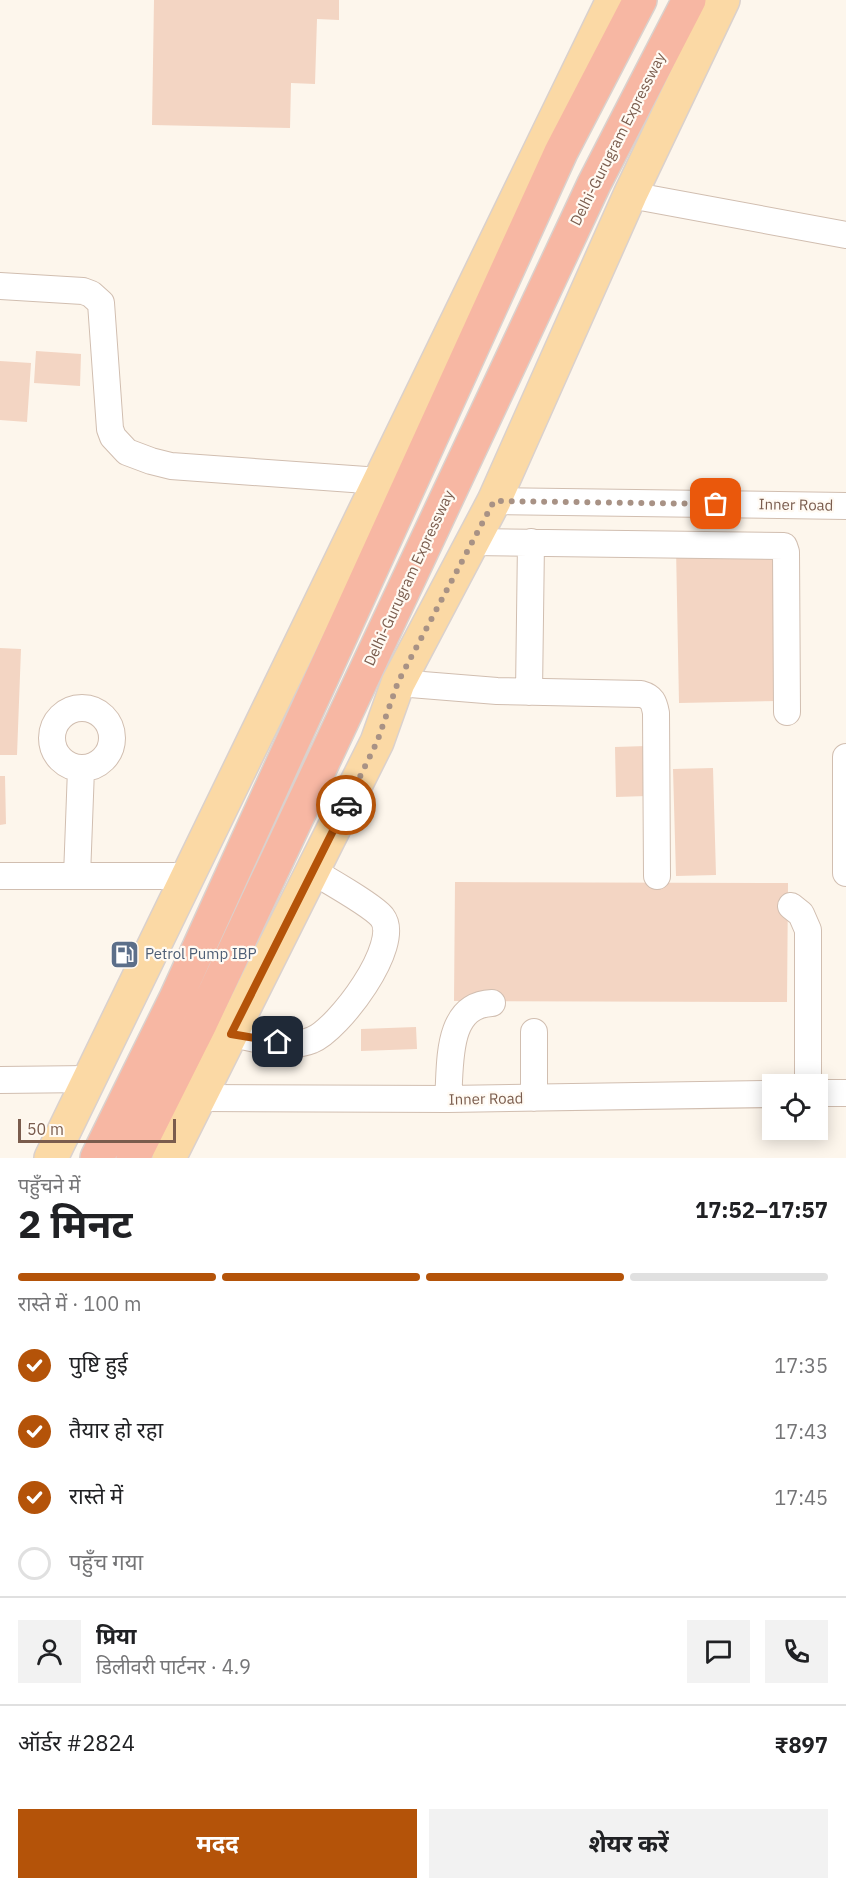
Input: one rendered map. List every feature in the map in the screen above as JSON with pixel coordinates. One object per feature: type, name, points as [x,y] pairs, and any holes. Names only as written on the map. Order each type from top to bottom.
[{"type":"highway","points":[[97,1158],[176,998],[561,152],[640,0]]},
{"type":"highway","name":"Delhi-Gurugram Expressway","points":[[133,1158],[201,1022],[594,184],[689,0]]},
{"type":"main road","points":[[51,1158],[613,0]]},
{"type":"main road","points":[[170,1158],[377,742],[398,682],[494,501],[630,195],[723,0]]},
{"type":"street","points":[[630,195],[846,235]]},
{"type":"street","points":[[0,286],[83,291],[101,303],[110,429],[120,446],[133,455],[171,466],[380,481]]},
{"type":"street","name":"Inner Road","points":[[494,501],[846,506]]},
{"type":"street","points":[[783,505],[786,552],[787,712]]},
{"type":"street","points":[[471,542],[784,546]]},
{"type":"street","points":[[529,692],[531,542]]},
{"type":"street","points":[[398,682],[529,692],[641,694],[654,701],[657,876]]},
{"type":"street","points":[[846,757],[846,873]]},
{"type":"street","points":[[77,876],[81,769]]},
{"type":"street","points":[[231,1034],[295,1043],[310,1041],[321,1036],[338,1022],[359,993],[384,946],[387,933],[382,917],[314,872]]},
{"type":"street","points":[[0,876],[188,876]]},
{"type":"street","points":[[791,906],[801,914],[808,930],[808,1074]]},
{"type":"street","points":[[448,1100],[454,1039],[459,1023],[468,1009],[481,1004],[492,1004]]},
{"type":"street","points":[[534,1032],[534,1098]]},
{"type":"street","points":[[0,1080],[90,1079]]},
{"type":"street","points":[[828,1093],[846,1093]]},
{"type":"street","name":"Inner Road","points":[[199,1098],[448,1100],[762,1094]]},
{"type":"building","points":[[154,0],[339,0],[339,20],[317,19],[315,84],[291,83],[290,128],[152,125]]},
{"type":"building","points":[[36,351],[81,354],[80,386],[34,383]]},
{"type":"building","points":[[0,361],[31,363],[27,422],[0,420]]},
{"type":"building","points":[[777,546],[780,701],[679,703],[676,548]]},
{"type":"building","points":[[0,648],[21,649],[17,755],[0,755]]},
{"type":"building","points":[[646,746],[647,796],[616,797],[615,747]]},
{"type":"building","points":[[713,768],[716,875],[676,876],[673,769]]},
{"type":"building","points":[[0,776],[5,776],[6,824],[0,825]]},
{"type":"building","points":[[455,882],[788,883],[787,1002],[454,1001]]},
{"type":"building","points":[[416,1027],[417,1049],[361,1051],[361,1029]]},
{"type":"way so far","points":[[346,805],[377,742],[398,682],[494,501],[716,504]]},
{"type":"place","name":"Petrol Pump IBP","points":[[124,954]]},
{"type":"route","points":[[278,1042],[231,1034],[346,805]]}]
